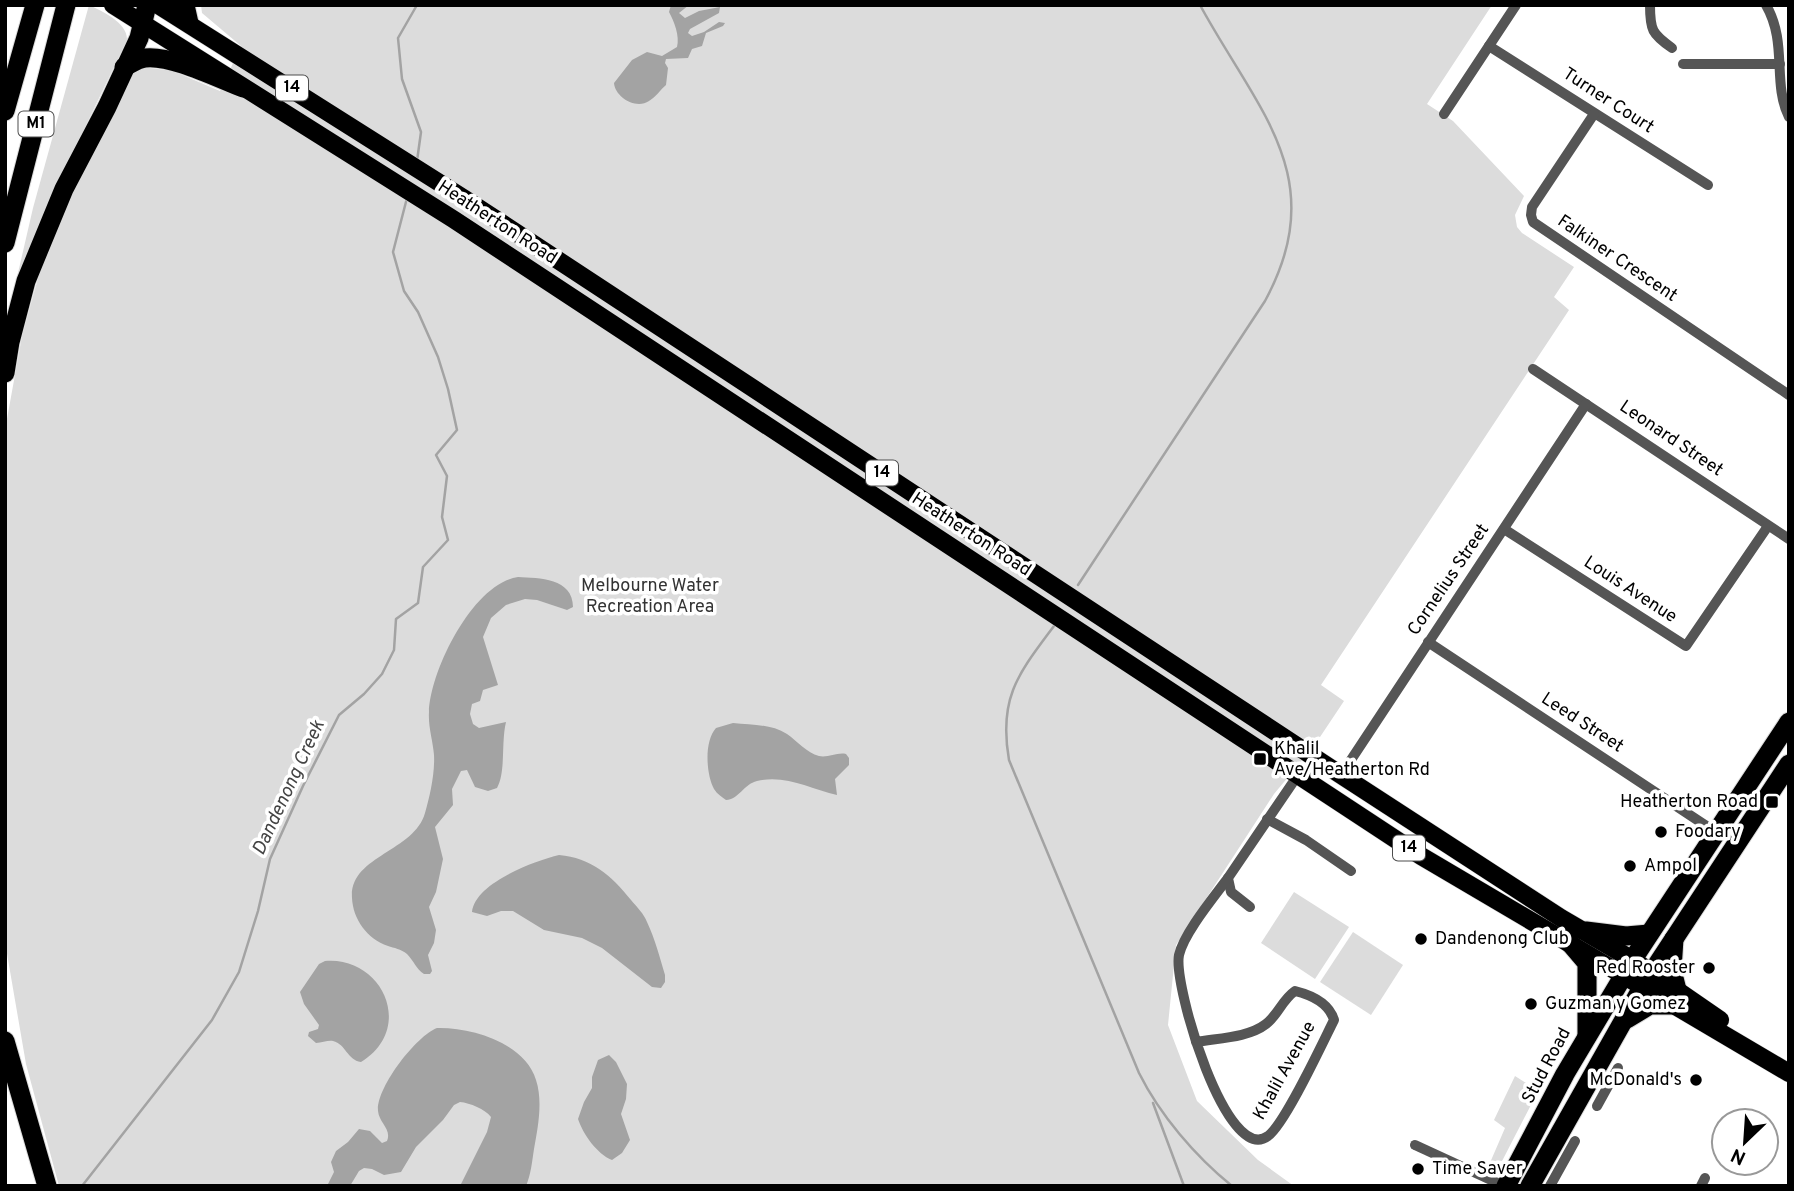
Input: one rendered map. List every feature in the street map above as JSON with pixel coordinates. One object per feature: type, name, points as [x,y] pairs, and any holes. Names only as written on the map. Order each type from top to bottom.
[{"type":"highway","name":"M1","points":[[5,111],[35,5]]},
{"type":"highway","name":"M1","points":[[5,243],[66,5]]},
{"type":"highway","points":[[5,373],[26,281],[64,189],[107,107],[144,26],[147,5]]},
{"type":"highway","points":[[124,67],[152,58],[180,64],[243,88]]},
{"type":"highway","name":"Stud Road","points":[[1505,1186],[1587,1036],[1649,934],[1789,722]]},
{"type":"highway","points":[[1530,1186],[1600,1082],[1623,1022],[1647,979],[1789,764]]},
{"type":"highway","points":[[1586,931],[1626,936],[1649,934]]},
{"type":"highway","points":[[1623,1022],[1650,1005],[1676,997],[1672,970],[1674,938]]},
{"type":"highway","points":[[1570,943],[1587,963],[1587,1036]]},
{"type":"highway","points":[[5,1041],[47,1186]]},
{"type":"main road","name":"Heatherton Road","points":[[113,5],[453,219],[1421,856],[1570,943],[1629,967]]},
{"type":"main road","name":"Heatherton Road","points":[[158,5],[187,14],[395,154],[1341,775],[1561,918],[1586,931],[1629,967],[1741,1035],[1783,1069]]},
{"type":"main road","points":[[1298,775],[1311,754]]},
{"type":"main road","points":[[1328,795],[1341,775]]},
{"type":"street","points":[[1444,114],[1516,5]]},
{"type":"street","points":[[1650,5],[1651,28],[1656,37],[1672,48]]},
{"type":"street","points":[[1766,5],[1778,36],[1784,105],[1789,117]]},
{"type":"street","name":"Turner Court","points":[[1489,46],[1708,186]]},
{"type":"street","points":[[1682,64],[1780,64]]},
{"type":"street","name":"Falkiner Crescent","points":[[1594,114],[1532,207],[1533,222],[1789,395]]},
{"type":"street","name":"Leonard Street","points":[[1533,369],[1789,539]]},
{"type":"street","name":"Cornelius Street","points":[[1341,775],[1587,404]]},
{"type":"street","name":"Louis Avenue","points":[[1504,529],[1686,646],[1768,526]]},
{"type":"street","name":"Leed Street","points":[[1429,642],[1717,832]]},
{"type":"street","name":"Khalil Avenue","points":[[1196,1042],[1245,1033],[1264,1026],[1295,991],[1319,1002],[1331,1012],[1334,1020],[1281,1120],[1268,1137],[1259,1140],[1250,1138],[1225,1111],[1196,1042],[1183,1000],[1179,956],[1184,941],[1298,775]]},
{"type":"street","points":[[1267,819],[1306,840],[1351,871]]},
{"type":"street","points":[[1228,878],[1231,892],[1250,907]]},
{"type":"street","points":[[1597,1106],[1600,1082],[1618,1068]]},
{"type":"street","points":[[1550,1186],[1575,1141]]},
{"type":"street","points":[[1415,1145],[1505,1186]]},
{"type":"green space","points":[[89,5],[119,23],[127,40],[74,150],[12,299],[33,208]]},
{"type":"green space","name":"Melbourne Water Recreation Area","points":[[201,5],[1492,5],[1427,104],[1453,121],[1524,196],[1515,215],[1517,227],[1522,233],[1574,267],[1554,297],[1569,310],[1321,685],[1344,701],[1314,746],[1274,794],[1176,945],[1168,1025],[1197,1101],[1258,1160],[1294,1186],[59,1186],[26,1064],[5,942],[5,430],[22,336],[40,271],[60,215],[135,69],[149,63],[150,68],[173,71],[220,91],[241,46],[202,13]]},
{"type":"green space","points":[[1294,892],[1349,927],[1315,979],[1261,943]]},
{"type":"green space","points":[[1353,932],[1403,965],[1371,1015],[1320,982]]},
{"type":"green space","points":[[1515,1076],[1531,1086],[1535,1092],[1534,1099],[1499,1167],[1489,1165],[1505,1128],[1494,1120]]},
{"type":"shaded area","points":[[671,5],[689,5],[679,13],[685,18],[699,11],[720,7],[719,13],[690,29],[688,33],[692,36],[719,22],[725,23],[706,33],[702,46],[692,49],[688,58],[666,59],[666,85],[651,99],[638,104],[627,101],[618,93],[614,83],[632,60],[647,52],[662,56],[677,47],[675,24],[669,12]]},
{"type":"shaded area","points":[[518,577],[545,579],[561,585],[571,597],[573,607],[567,610],[525,599],[506,605],[491,618],[483,637],[498,685],[483,690],[480,701],[472,704],[470,714],[473,724],[479,728],[506,722],[502,774],[497,788],[488,791],[475,787],[467,770],[461,771],[452,789],[453,805],[435,827],[443,859],[436,892],[429,907],[436,930],[428,955],[432,971],[430,974],[424,974],[407,954],[380,943],[362,927],[353,906],[354,884],[361,872],[371,863],[409,837],[419,826],[425,813],[433,777],[434,755],[429,712],[437,674],[457,631],[470,612],[485,595],[501,583]]},
{"type":"shaded area","points":[[733,723],[774,728],[819,756],[846,754],[849,765],[835,779],[837,795],[788,781],[767,779],[748,785],[726,800],[711,783],[708,749],[716,728]]},
{"type":"shaded area","points":[[559,855],[581,860],[600,869],[640,911],[646,919],[665,975],[661,988],[652,987],[602,948],[582,938],[544,930],[513,911],[501,911],[487,916],[472,912],[476,901],[494,883],[521,868]]},
{"type":"shaded area","points":[[325,961],[345,963],[362,970],[376,982],[385,997],[389,1014],[387,1031],[378,1048],[361,1062],[356,1061],[337,1043],[316,1043],[308,1036],[309,1032],[318,1029],[319,1025],[304,1004],[300,992],[319,964]]},
{"type":"shaded area","points":[[437,1028],[465,1030],[495,1040],[521,1056],[530,1067],[538,1088],[539,1105],[532,1163],[526,1186],[460,1186],[487,1132],[491,1117],[477,1107],[460,1102],[454,1105],[416,1147],[401,1172],[384,1175],[364,1168],[359,1171],[350,1186],[327,1186],[334,1172],[331,1162],[336,1151],[359,1129],[370,1131],[382,1143],[387,1141],[387,1129],[378,1111],[383,1089],[409,1052]]},
{"type":"shaded area","points":[[609,1055],[616,1062],[627,1084],[621,1114],[630,1140],[622,1153],[612,1160],[591,1143],[578,1119],[592,1088],[592,1077],[598,1060]]},
{"type":"waterway","name":"Dandenong Creek","points":[[417,5],[398,38],[402,79],[421,132],[417,161]]},
{"type":"waterway","points":[[1078,585],[1265,301],[1284,257],[1291,217],[1289,181],[1279,146],[1263,112],[1200,5]]},
{"type":"waterway","name":"Dandenong Creek","points":[[82,1186],[212,1020],[239,972],[258,911],[270,859],[303,786],[339,715],[382,674],[394,650],[396,619],[418,603],[423,567],[448,540],[442,517],[447,476],[436,455],[457,430],[438,357],[418,312],[404,291],[393,252],[407,198]]},
{"type":"waterway","points":[[1054,626],[1021,672],[1014,687],[1006,719],[1009,760],[1139,1073],[1157,1104],[1180,1134],[1205,1162],[1232,1186]]},
{"type":"waterway","points":[[1153,1103],[1184,1186]]},
{"type":"place","name":"Khalil Ave/Heatherton Rd","points":[[1260,759]]},
{"type":"place","name":"Heatherton Road","points":[[1772,802]]},
{"type":"place","name":"Foodary","points":[[1661,832]]},
{"type":"place","name":"Ampol","points":[[1630,866]]},
{"type":"place","name":"Dandenong Club","points":[[1421,939]]},
{"type":"place","name":"Red Rooster","points":[[1709,968]]},
{"type":"place","name":"Guzman y Gomez","points":[[1531,1004]]},
{"type":"place","name":"McDonald's","points":[[1696,1080]]},
{"type":"place","name":"Time Saver","points":[[1418,1169]]}]
